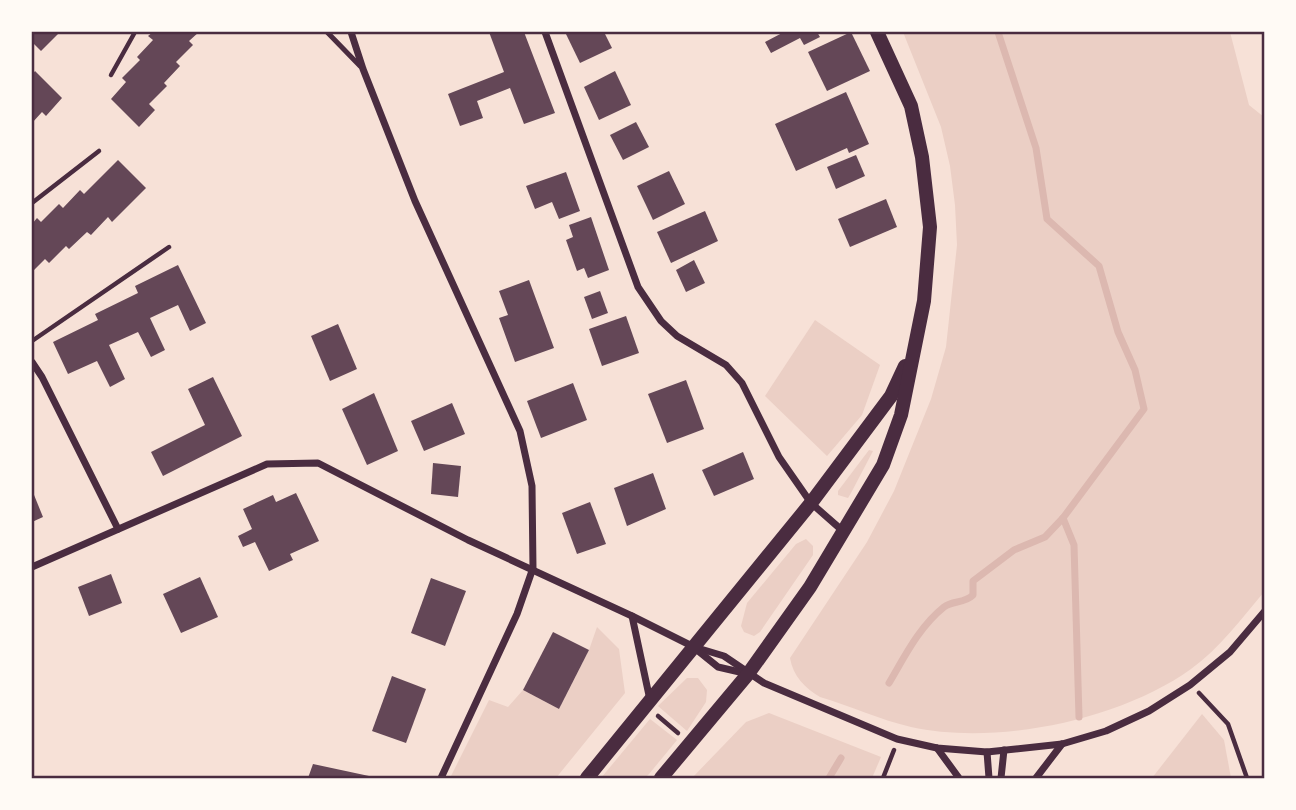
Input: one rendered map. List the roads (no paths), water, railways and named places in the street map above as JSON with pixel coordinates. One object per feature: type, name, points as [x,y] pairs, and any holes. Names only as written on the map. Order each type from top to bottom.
[{"type":"main road","points":[[661,779],[748,674],[810,587],[883,465],[901,415],[924,301],[930,227],[922,157],[911,106],[877,32]]},
{"type":"main road","points":[[587,779],[811,502],[891,396],[915,346]]},
{"type":"street","points":[[351,32],[415,201],[520,431],[532,486],[533,568],[517,614],[441,779]]},
{"type":"street","points":[[545,32],[638,287],[662,321],[677,336],[726,365],[742,383],[779,457],[811,502],[844,533]]},
{"type":"street","points":[[32,362],[118,529]]},
{"type":"street","points":[[32,567],[267,464],[318,463],[468,540],[533,568],[694,647],[724,656],[764,683],[897,739],[937,748],[987,752],[1062,744],[1117,726],[1149,711],[1191,685],[1230,652],[1265,612]]},
{"type":"street","points":[[632,616],[650,700]]},
{"type":"street","points":[[694,647],[718,667],[748,674]]},
{"type":"street","points":[[1036,779],[1062,744]]},
{"type":"street","points":[[937,748],[960,779]]},
{"type":"street","points":[[1001,779],[1004,750]]},
{"type":"street","points":[[987,752],[989,779]]},
{"type":"lane","points":[[327,32],[363,69]]},
{"type":"waterway","points":[[889,683],[913,642],[935,615],[947,605],[970,598],[973,595],[973,581],[1014,550],[1045,537],[1063,518],[1144,409],[1135,370],[1118,332],[1099,266],[1047,219],[1036,148],[998,32]]},
{"type":"waterway","points":[[1063,518],[1074,545],[1079,717]]},
{"type":"waterway","points":[[829,778],[841,758]]}]
